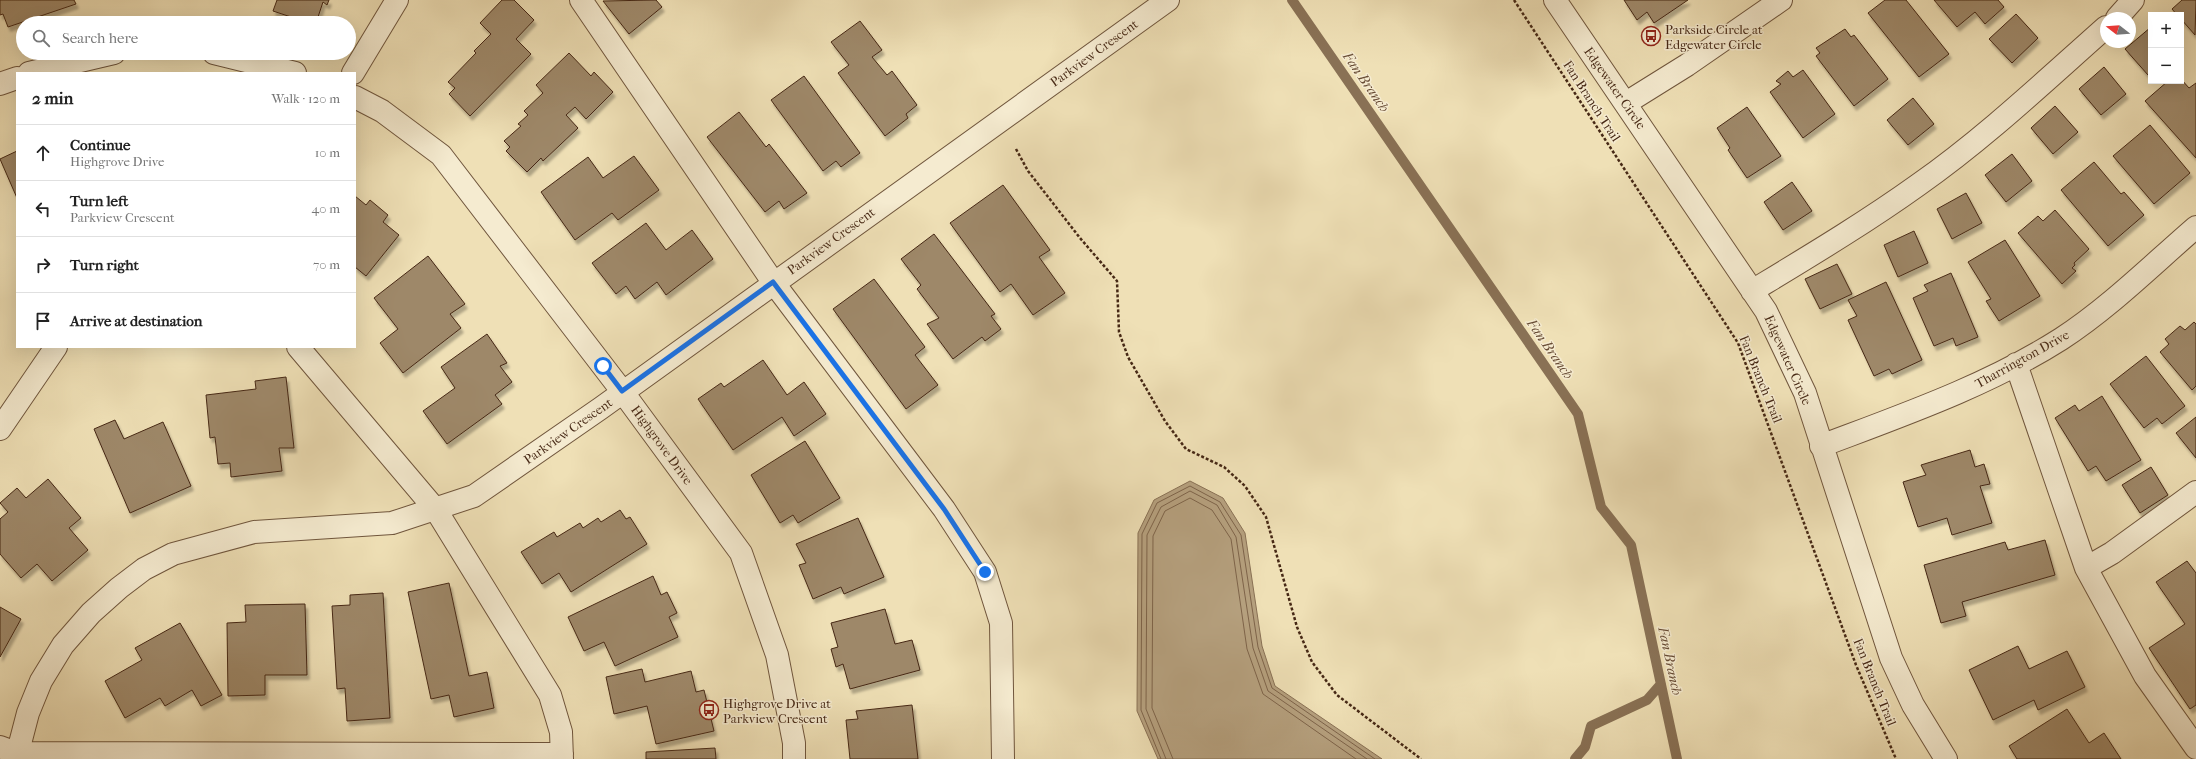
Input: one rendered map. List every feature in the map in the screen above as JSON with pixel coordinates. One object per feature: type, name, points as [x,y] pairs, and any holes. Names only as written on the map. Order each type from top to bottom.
[{"type":"street","points":[[354,72],[397,0]]},
{"type":"street","points":[[581,0],[773,282],[944,509],[985,572],[1002,622],[1003,759]]},
{"type":"street","name":"Parkview Crescent","points":[[11,753],[41,681],[64,645],[91,613],[119,588],[144,570],[173,554],[254,532],[392,523],[436,510],[474,496],[563,435],[773,282],[1168,0]]},
{"type":"street","name":"Edgewater Circle","points":[[1555,0],[1766,311],[1786,349],[1805,393],[1891,658],[1913,705],[1946,759]]},
{"type":"street","points":[[1626,103],[1687,65],[1781,0]]},
{"type":"street","points":[[2122,12],[2133,0]]},
{"type":"street","points":[[1752,291],[1835,241],[1919,185],[1989,130],[2100,33]]},
{"type":"street","points":[[33,72],[84,60]]},
{"type":"street","points":[[242,60],[291,72]]},
{"type":"street","points":[[0,84],[16,78]]},
{"type":"street","name":"Highgrove Drive","points":[[356,98],[382,111],[441,155],[622,391],[741,553],[777,655],[794,743],[794,759]]},
{"type":"street","name":"Tharrington Drive","points":[[1821,446],[1899,418],[1970,388],[2061,338],[2112,301],[2196,227]]},
{"type":"street","points":[[0,430],[55,348]]},
{"type":"street","points":[[11,753],[562,757],[561,732],[550,696],[436,510],[299,348]]},
{"type":"street","points":[[2016,364],[2086,568],[2144,676],[2196,748]]},
{"type":"street","points":[[2086,568],[2112,553],[2196,492]]},
{"type":"path","name":"Fan Branch Trail","points":[[1514,0],[1738,343],[1856,665],[1896,759]]},
{"type":"path","points":[[1016,149],[1028,171],[1080,238],[1117,281],[1119,332],[1128,357],[1165,421],[1186,449],[1224,468],[1245,486],[1266,517],[1298,627],[1312,662],[1338,695],[1421,759]]},
{"type":"water","points":[[1190,481],[1223,498],[1245,533],[1262,646],[1275,686],[1382,759],[1158,759],[1137,711],[1138,533],[1154,500]]},
{"type":"building","points":[[0,0],[74,0],[76,4],[41,16],[16,16],[16,24],[8,27],[3,14],[0,15]]},
{"type":"building","points":[[277,0],[329,0],[327,5],[323,2],[318,16],[288,16],[273,11]]},
{"type":"building","points":[[502,0],[514,0],[534,20],[516,39],[531,54],[470,116],[449,94],[455,88],[448,82],[476,53],[474,51],[491,34],[480,23]]},
{"type":"building","points":[[656,0],[662,7],[629,34],[603,1]]},
{"type":"building","points":[[1624,0],[1688,0],[1654,23],[1647,12],[1637,20]]},
{"type":"building","points":[[1885,0],[1906,0],[1949,54],[1919,77],[1868,13]]},
{"type":"building","points":[[1934,0],[1998,0],[2004,7],[1985,24],[1975,12],[1957,27]]},
{"type":"building","points":[[2182,0],[2196,0],[2195,35],[2184,22],[2184,12],[2174,12],[2172,9]]},
{"type":"building","points":[[2016,14],[2038,38],[2012,63],[1989,39]]},
{"type":"building","points":[[860,21],[882,50],[872,57],[887,75],[892,71],[917,105],[906,114],[908,118],[885,136],[838,73],[849,65],[831,42]]},
{"type":"building","points":[[1845,29],[1851,37],[1854,35],[1888,79],[1854,106],[1816,56],[1820,53],[1816,48]]},
{"type":"building","points":[[2148,30],[2148,75],[2125,49],[2136,48],[2136,40]]},
{"type":"building","points":[[569,53],[591,76],[594,72],[613,92],[586,119],[575,107],[566,115],[578,128],[543,161],[541,158],[527,172],[506,151],[510,147],[504,141],[521,126],[518,124],[528,115],[524,111],[543,93],[536,85]]},
{"type":"building","points":[[2104,67],[2126,94],[2101,115],[2079,89]]},
{"type":"building","points":[[1803,70],[1835,114],[1803,138],[1770,92],[1781,84],[1776,81],[1788,71],[1793,77]]},
{"type":"building","points":[[804,76],[860,153],[841,167],[836,161],[823,171],[771,100]]},
{"type":"building","points":[[2184,82],[2189,88],[2196,83],[2196,158],[2145,101],[2165,84],[2184,84]]},
{"type":"building","points":[[1913,98],[1934,124],[1908,145],[1887,120]]},
{"type":"building","points":[[2055,106],[2078,132],[2053,154],[2031,128]]},
{"type":"building","points":[[1747,107],[1781,156],[1747,178],[1728,150],[1730,148],[1717,128]]},
{"type":"building","points":[[739,112],[766,147],[769,144],[807,193],[784,209],[779,201],[765,212],[707,137]]},
{"type":"building","points":[[2150,125],[2190,173],[2154,204],[2113,156]]},
{"type":"building","points":[[16,151],[16,196],[0,159]]},
{"type":"building","points":[[2012,154],[2032,181],[2006,202],[1985,175]]},
{"type":"building","points":[[634,156],[659,190],[618,220],[612,213],[575,240],[541,192],[588,157],[603,178]]},
{"type":"building","points":[[2094,162],[2121,194],[2124,192],[2144,215],[2108,246],[2061,190]]},
{"type":"building","points":[[1792,182],[1812,211],[1783,230],[1764,202]]},
{"type":"building","points":[[1003,185],[1050,250],[1039,257],[1065,293],[1033,315],[1011,284],[1000,292],[950,223]]},
{"type":"building","points":[[1966,193],[1982,223],[1952,239],[1937,209]]},
{"type":"building","points":[[356,197],[366,205],[370,200],[388,215],[383,222],[399,235],[366,276],[356,268]]},
{"type":"building","points":[[2055,210],[2089,249],[2074,263],[2075,265],[2072,268],[2076,271],[2062,284],[2018,233],[2038,216],[2043,221]]},
{"type":"building","points":[[646,223],[666,250],[692,230],[713,259],[666,295],[657,282],[635,299],[626,286],[616,294],[592,263]]},
{"type":"building","points":[[1914,231],[1928,263],[1898,277],[1884,245]]},
{"type":"building","points":[[934,234],[995,314],[991,316],[1001,329],[985,341],[982,337],[953,359],[927,324],[939,318],[917,289],[921,285],[901,259]]},
{"type":"building","points":[[2005,240],[2040,296],[1999,321],[1986,301],[1991,299],[1968,262]]},
{"type":"building","points":[[428,256],[465,304],[450,314],[461,328],[403,373],[380,343],[398,329],[374,298]]},
{"type":"building","points":[[1837,264],[1852,294],[1820,309],[1805,279]]},
{"type":"building","points":[[1951,273],[1978,337],[1956,346],[1953,338],[1934,346],[1913,298],[1928,291],[1924,285]]},
{"type":"building","points":[[874,279],[925,347],[915,355],[938,385],[906,409],[833,309]]},
{"type":"building","points":[[1886,282],[1922,360],[1892,374],[1889,369],[1874,376],[1848,320],[1857,316],[1848,300]]},
{"type":"building","points":[[2194,322],[2196,324],[2196,386],[2192,390],[2160,352],[2169,344],[2165,339],[2180,326],[2185,330]]},
{"type":"building","points":[[487,334],[507,363],[500,366],[512,382],[495,395],[502,404],[447,444],[423,411],[455,388],[441,367]]},
{"type":"building","points":[[2146,356],[2185,406],[2162,424],[2157,418],[2144,428],[2110,384]]},
{"type":"building","points":[[763,360],[787,395],[804,382],[826,414],[794,436],[782,417],[733,450],[698,399],[721,383],[724,387]]},
{"type":"building","points":[[286,377],[294,448],[279,448],[282,471],[231,477],[230,463],[218,464],[215,437],[210,438],[206,395],[256,389],[255,381]]},
{"type":"building","points":[[2102,396],[2141,460],[2106,481],[2096,466],[2088,471],[2055,418],[2075,405],[2079,411]]},
{"type":"building","points":[[2196,417],[2196,458],[2176,433]]},
{"type":"building","points":[[115,420],[124,439],[163,422],[191,486],[130,513],[94,429]]},
{"type":"building","points":[[805,441],[840,498],[798,523],[793,515],[780,523],[751,475]]},
{"type":"building","points":[[1970,450],[1975,467],[1984,464],[1990,484],[1980,486],[1992,523],[1952,535],[1947,518],[1918,527],[1903,482],[1926,475],[1921,465]]},
{"type":"building","points":[[2151,467],[2168,495],[2140,513],[2122,485]]},
{"type":"building","points":[[48,479],[81,518],[69,528],[88,550],[52,581],[37,564],[21,578],[0,554],[0,519],[8,512],[0,503],[17,488],[26,498]]},
{"type":"building","points":[[620,510],[626,519],[630,517],[647,544],[571,592],[559,573],[542,584],[521,552],[554,532],[557,537],[580,523],[583,528],[598,518],[601,522]]},
{"type":"building","points":[[858,518],[884,577],[844,594],[841,587],[813,599],[799,565],[806,563],[796,544]]},
{"type":"building","points":[[2045,540],[2055,575],[1962,602],[1966,616],[1941,623],[1924,565],[2005,542],[2008,550]]},
{"type":"building","points":[[2187,561],[2196,573],[2196,705],[2190,709],[2149,648],[2185,624],[2156,582]]},
{"type":"building","points":[[653,576],[661,595],[667,592],[677,613],[669,617],[678,637],[615,666],[604,642],[584,651],[568,617]]},
{"type":"building","points":[[449,583],[469,676],[487,672],[494,708],[454,717],[449,695],[431,699],[408,592]]},
{"type":"building","points":[[383,593],[390,718],[347,721],[345,688],[337,689],[332,606],[350,605],[350,595]]},
{"type":"building","points":[[305,604],[307,675],[265,675],[265,695],[228,696],[227,623],[246,622],[245,605]]},
{"type":"building","points":[[0,607],[21,619],[0,657]]},
{"type":"building","points":[[885,609],[895,644],[912,640],[920,670],[850,689],[843,664],[836,667],[831,649],[838,647],[831,623]]},
{"type":"building","points":[[180,623],[222,695],[201,706],[192,690],[165,706],[160,698],[125,718],[105,681],[142,660],[135,648]]},
{"type":"building","points":[[2018,646],[2029,669],[2067,651],[2085,687],[2038,710],[2034,700],[1993,720],[1969,670]]},
{"type":"building","points":[[642,669],[645,682],[691,671],[696,692],[704,690],[714,731],[656,744],[647,706],[614,714],[606,677]]},
{"type":"building","points":[[912,705],[918,759],[850,759],[846,720],[858,719],[856,711]]},
{"type":"building","points":[[2067,709],[2089,743],[2104,733],[2121,759],[2017,759],[2009,746]]},
{"type":"building","points":[[715,748],[716,759],[646,759],[646,752]]},
{"type":"waterway","name":"Fan Branch","points":[[1292,0],[1578,414],[1601,507],[1631,545],[1677,759]]},
{"type":"waterway","points":[[1575,759],[1585,747],[1591,726],[1647,700],[1661,684]]},
{"type":"place","name":"Parkside Circle at Edgewater Circle","points":[[1651,36]]},
{"type":"place","name":"Highgrove Drive at Parkview Crescent","points":[[709,710]]},
{"type":"route","points":[[603,366],[622,391],[773,282],[944,509],[985,572]]}]
